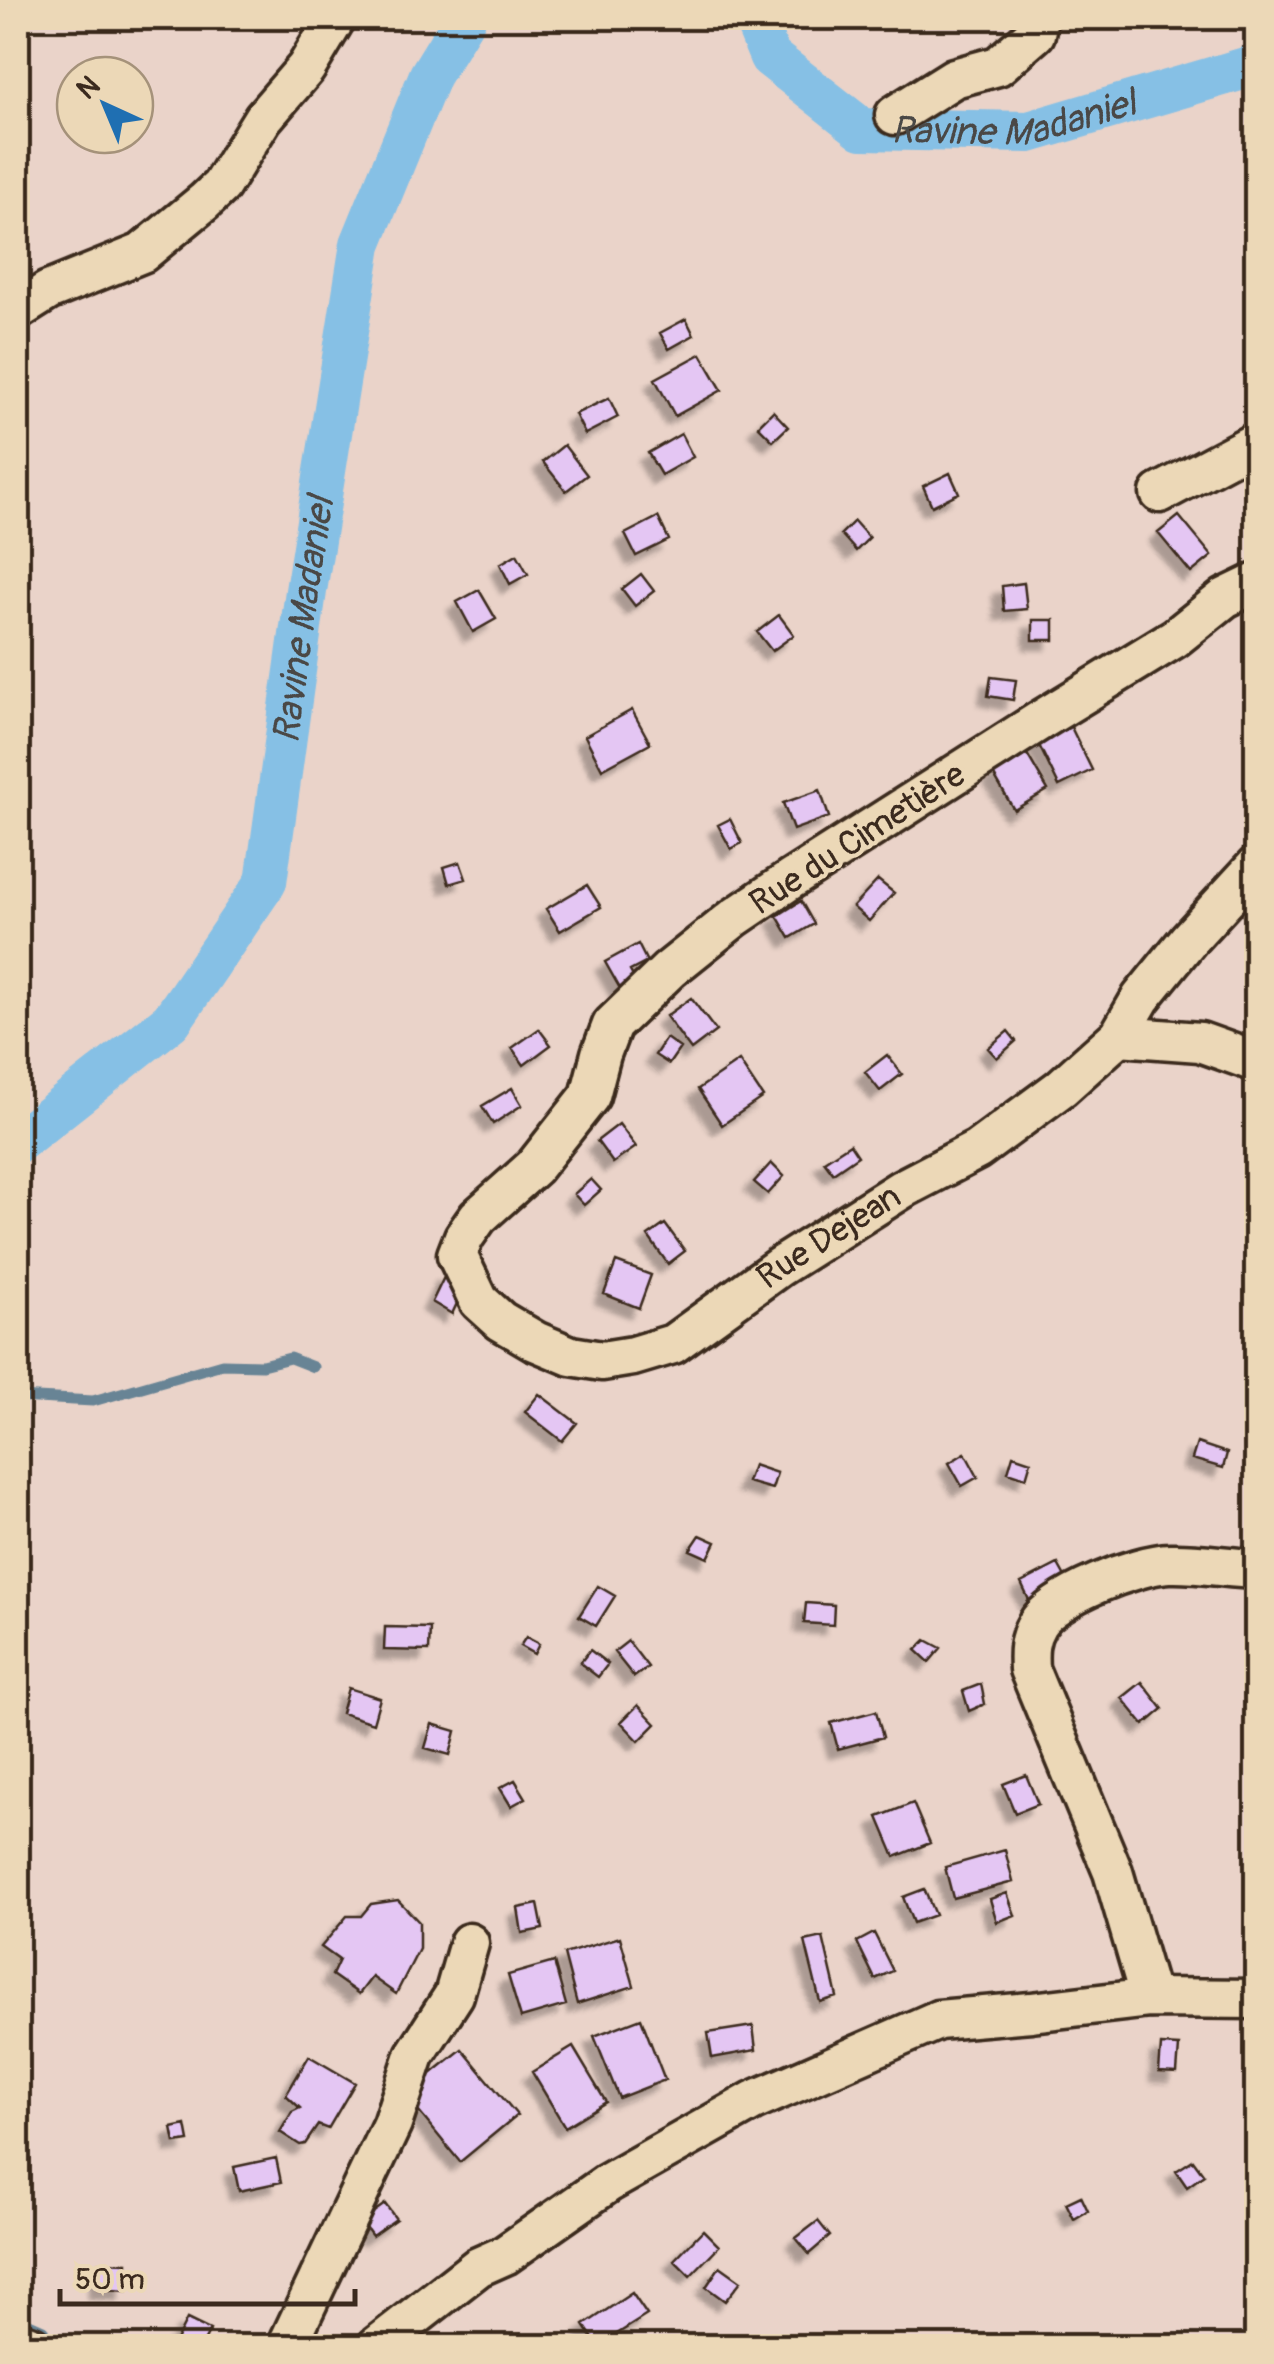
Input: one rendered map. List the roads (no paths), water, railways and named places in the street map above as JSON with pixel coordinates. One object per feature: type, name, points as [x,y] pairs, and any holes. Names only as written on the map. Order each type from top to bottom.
[{"type":"street","points":[[18,310],[48,292],[142,254],[204,202],[221,186],[262,118],[306,68],[336,18]]},
{"type":"street","points":[[894,115],[954,78],[998,66],[1035,34],[1038,18]]},
{"type":"street","points":[[1160,493],[1256,442]]},
{"type":"street","name":"Rue du Cimetière","points":[[534,1167],[590,1096],[612,1025],[669,970],[790,880],[1175,638],[1226,598],[1256,583]]},
{"type":"street","name":"Rue Dejean","points":[[534,1167],[478,1217],[464,1237],[457,1255],[479,1302],[501,1321],[535,1341],[571,1356],[602,1361],[672,1344],[794,1257],[902,1189],[977,1150],[1061,1088],[1119,1036],[1141,998],[1256,866]]},
{"type":"street","points":[[1119,1036],[1200,1042],[1252,1055]]},
{"type":"street","points":[[1150,1998],[1113,1872],[1028,1669],[1028,1642],[1039,1620],[1056,1604],[1126,1571],[1169,1563],[1256,1569]]},
{"type":"street","points":[[288,2346],[392,2124],[415,2055],[454,1995],[470,1942]]},
{"type":"street","points":[[377,2346],[478,2267],[505,2255],[608,2182],[753,2101],[938,2020],[1150,1998],[1256,1999]]},
{"type":"street","points":[[18,2340],[32,2346]]},
{"type":"waterway","name":"Ravine Madaniel","points":[[18,1142],[171,1021],[266,882],[306,591],[361,244],[430,75],[465,18]]},
{"type":"waterway","name":"Ravine Madaniel","points":[[754,18],[770,57],[862,129],[1029,132],[1256,65]]},
{"type":"waterway","points":[[18,1397],[93,1401],[222,1364],[262,1365],[290,1358],[313,1367]]},
{"type":"waterway","points":[[18,2319],[43,2330]]}]
